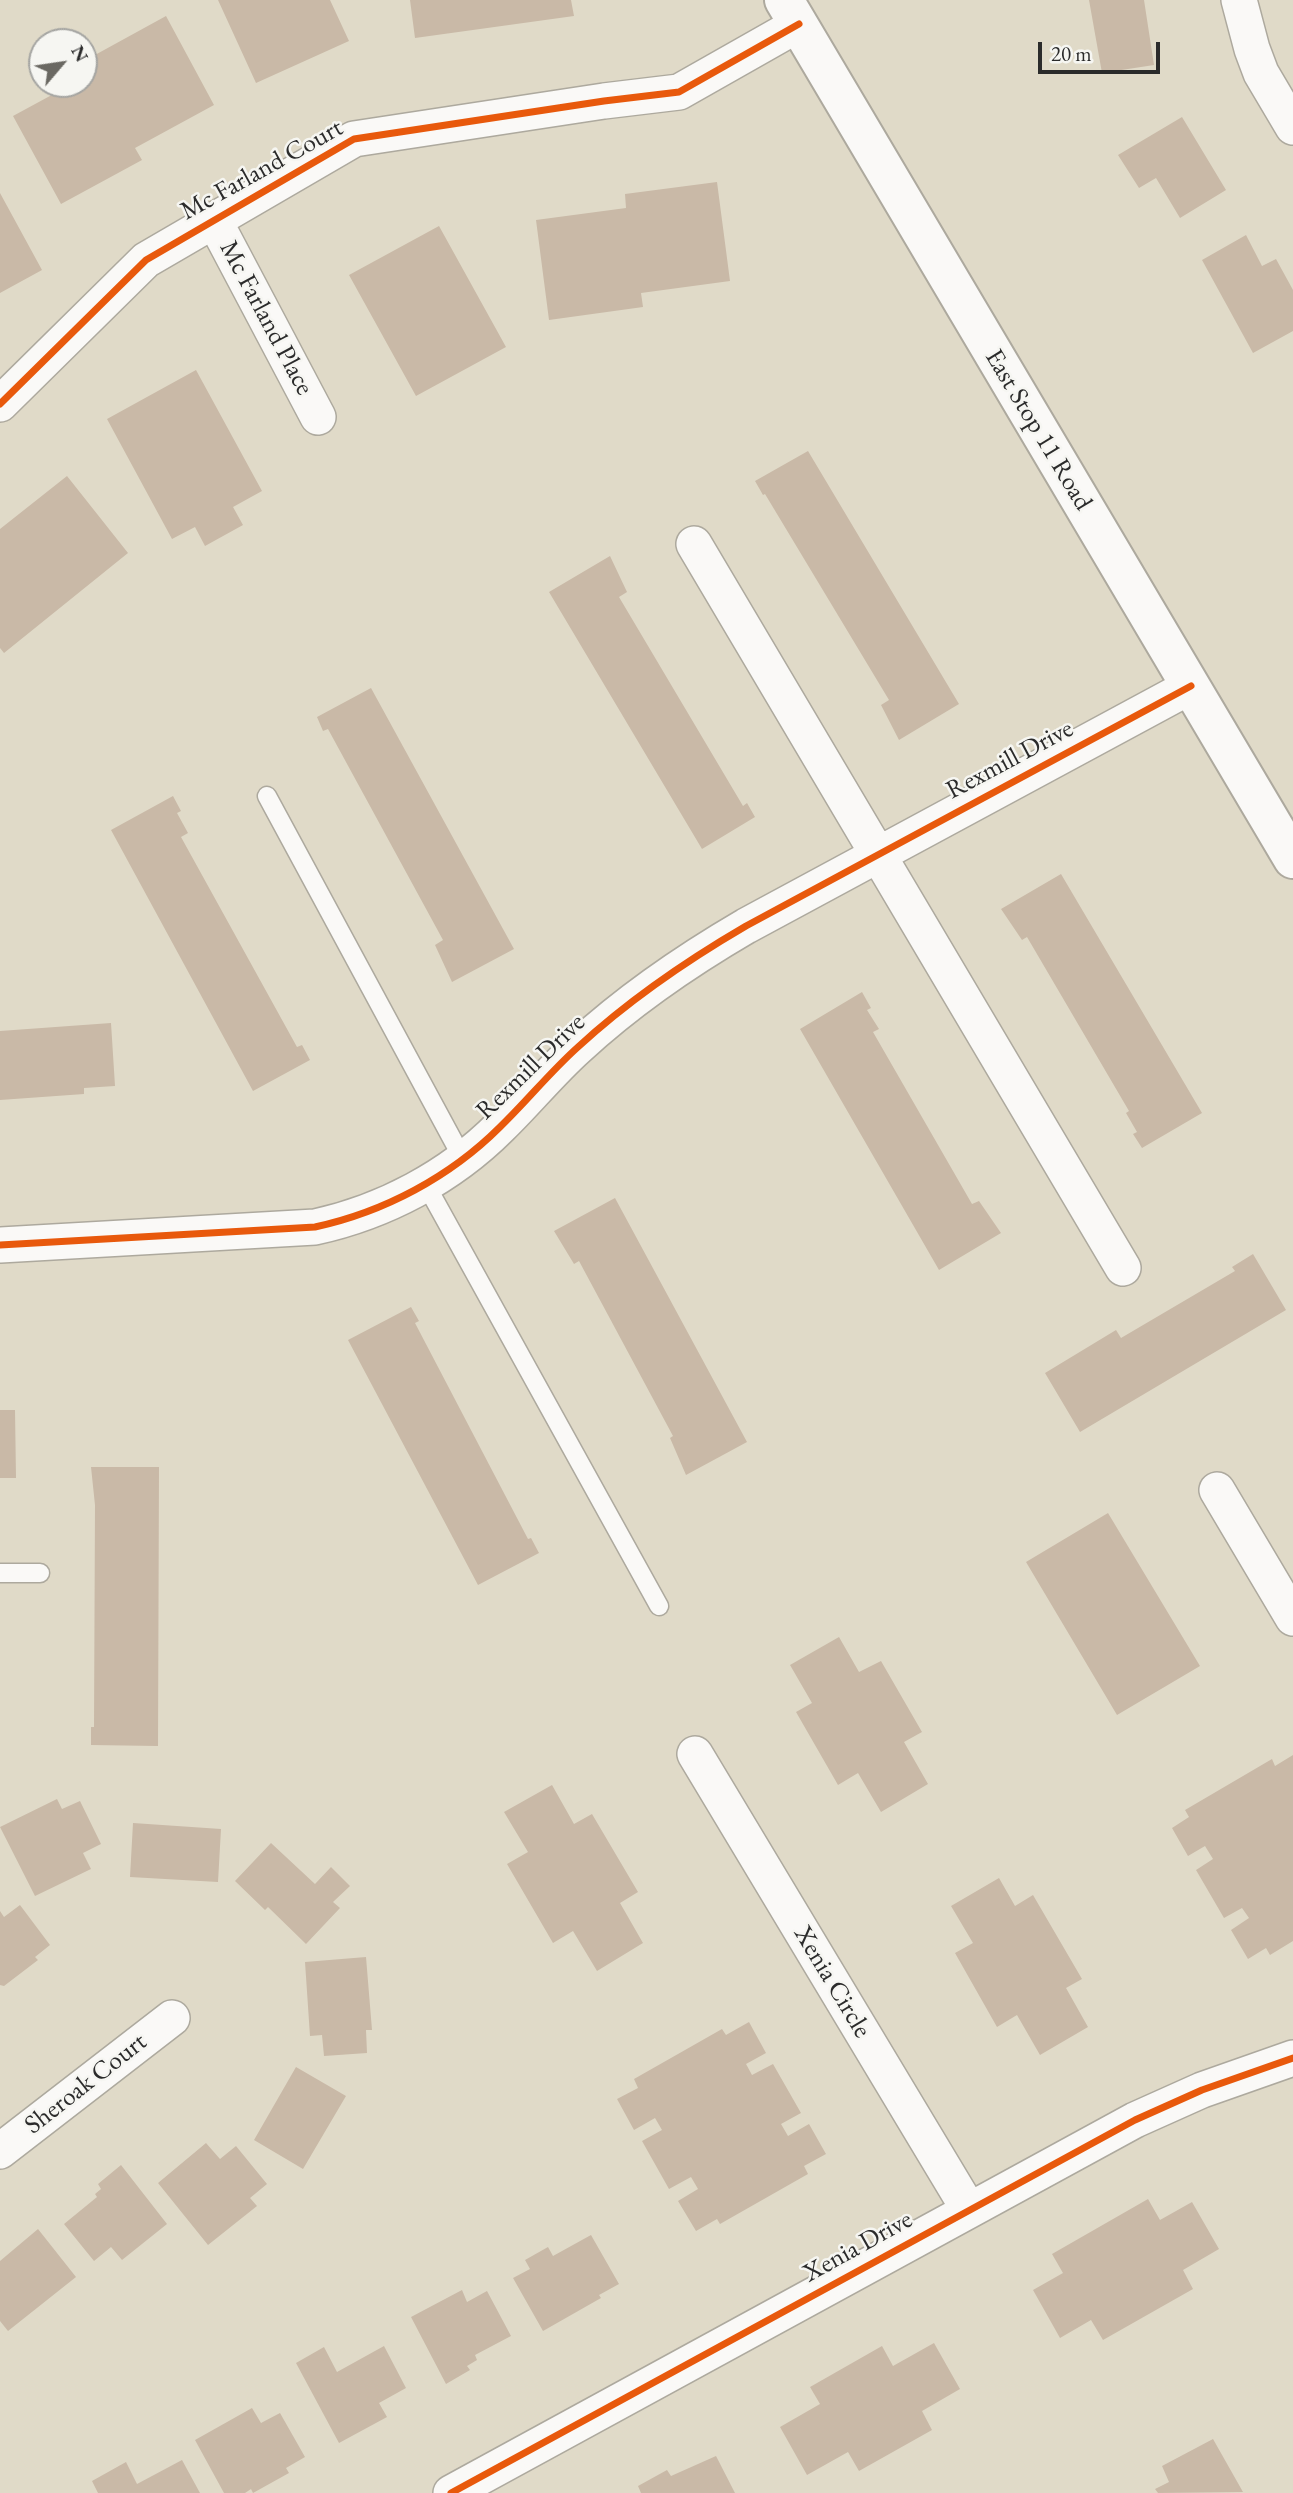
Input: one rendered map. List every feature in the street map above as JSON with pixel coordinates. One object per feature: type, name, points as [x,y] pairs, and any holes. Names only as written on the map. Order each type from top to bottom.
[{"type":"main road","name":"East Stop 11 Road","points":[[791,12],[1293,859]]},
{"type":"street","name":"Mc Farland Court","points":[[0,404],[146,260],[354,139],[679,92],[791,12]]},
{"type":"street","points":[[1242,12],[1261,73],[1293,127]]},
{"type":"street","name":"Mc Farland Place","points":[[214,220],[318,417]]},
{"type":"street","points":[[694,544],[1123,1268]]},
{"type":"street","name":"Rexmill Drive","points":[[0,1245],[315,1227],[389,1203],[463,1159],[500,1127],[578,1046],[683,964],[746,926],[1191,686]]},
{"type":"street","points":[[1217,1490],[1293,1618]]},
{"type":"street","name":"Xenia Circle","points":[[695,1754],[969,2210]]},
{"type":"street","name":"Sheroak Court","points":[[0,2151],[172,2018]]},
{"type":"street","name":"Xenia Drive","points":[[451,2493],[1168,2104],[1293,2058]]},
{"type":"lane","points":[[267,796],[463,1159]]},
{"type":"lane","points":[[425,1183],[659,1606]]},
{"type":"lane","points":[[0,1573],[40,1573]]},
{"type":"building","points":[[218,0],[330,0],[349,41],[256,83]]},
{"type":"building","points":[[410,0],[571,0],[574,16],[415,38]]},
{"type":"building","points":[[1089,0],[1144,0],[1154,65],[1102,73]]},
{"type":"building","points":[[166,16],[214,105],[135,148],[142,160],[61,204],[13,116],[46,98],[98,98],[98,53]]},
{"type":"building","points":[[1182,117],[1226,190],[1180,218],[1156,178],[1139,188],[1118,155]]},
{"type":"building","points":[[717,182],[730,281],[641,293],[643,307],[549,320],[536,220],[626,208],[625,194]]},
{"type":"building","points":[[0,193],[42,270],[0,293]]},
{"type":"building","points":[[439,226],[506,347],[416,396],[349,275]]},
{"type":"building","points":[[1246,235],[1262,266],[1276,259],[1293,290],[1293,331],[1253,353],[1202,260]]},
{"type":"building","points":[[196,370],[262,491],[233,507],[243,525],[205,546],[195,527],[172,539],[107,419]]},
{"type":"building","points":[[808,451],[959,704],[899,740],[881,705],[889,700],[755,481]]},
{"type":"building","points":[[67,476],[128,553],[4,653],[0,648],[0,529]]},
{"type":"building","points":[[610,556],[627,592],[619,597],[743,806],[747,803],[755,817],[702,849],[549,592]]},
{"type":"building","points":[[371,688],[514,949],[452,982],[435,945],[443,940],[328,729],[323,731],[317,717]]},
{"type":"building","points":[[173,796],[181,811],[177,813],[188,833],[181,837],[297,1047],[302,1045],[310,1060],[253,1091],[111,830]]},
{"type":"building","points":[[1061,874],[1202,1113],[1142,1148],[1133,1134],[1137,1132],[1126,1113],[1129,1111],[1027,937],[1022,940],[1001,909]]},
{"type":"building","points":[[862,992],[871,1008],[867,1010],[879,1029],[873,1032],[972,1204],[979,1201],[1001,1233],[939,1270],[800,1029]]},
{"type":"building","points":[[111,1023],[115,1086],[84,1088],[84,1094],[0,1100],[0,1031]]},
{"type":"building","points":[[615,1198],[747,1442],[686,1475],[670,1438],[673,1436],[579,1261],[574,1264],[554,1231]]},
{"type":"building","points":[[1253,1254],[1286,1310],[1080,1432],[1045,1373],[1116,1330],[1121,1338],[1235,1271],[1232,1267]]},
{"type":"building","points":[[411,1307],[419,1321],[415,1323],[528,1539],[531,1538],[539,1553],[478,1585],[348,1340]]},
{"type":"building","points":[[0,1410],[15,1410],[16,1478],[0,1478]]},
{"type":"building","points":[[91,1467],[159,1467],[158,1746],[91,1745],[91,1727],[94,1727],[95,1505]]},
{"type":"building","points":[[1108,1513],[1200,1666],[1117,1715],[1026,1562]]},
{"type":"building","points":[[839,1637],[859,1672],[881,1661],[922,1732],[904,1742],[928,1784],[881,1812],[858,1773],[838,1785],[796,1712],[812,1703],[790,1665]]},
{"type":"building","points":[[1293,1755],[1293,1941],[1270,1955],[1266,1948],[1248,1959],[1231,1930],[1249,1918],[1242,1908],[1224,1918],[1196,1870],[1213,1859],[1205,1846],[1188,1856],[1172,1828],[1189,1817],[1185,1810],[1272,1759],[1275,1766]]},
{"type":"building","points":[[552,1785],[574,1824],[592,1814],[638,1892],[620,1903],[643,1943],[597,1971],[573,1931],[553,1943],[507,1864],[528,1852],[504,1812]]},
{"type":"building","points":[[57,1799],[62,1809],[80,1801],[101,1844],[83,1853],[91,1869],[35,1896],[0,1827]]},
{"type":"building","points":[[133,1823],[221,1829],[218,1882],[130,1877]]},
{"type":"building","points":[[271,1843],[315,1884],[331,1867],[350,1886],[333,1902],[340,1908],[306,1944],[268,1907],[265,1910],[235,1881]]},
{"type":"building","points":[[999,1878],[1015,1906],[1033,1895],[1082,1979],[1066,1988],[1088,2027],[1040,2055],[1017,2015],[997,2027],[955,1953],[973,1943],[951,1906]]},
{"type":"building","points":[[20,1905],[50,1945],[35,1957],[38,1960],[4,1986],[0,1985],[0,1911],[4,1917]]},
{"type":"building","points":[[366,1957],[372,2030],[366,2030],[367,2053],[324,2056],[322,2035],[310,2036],[305,1962]]},
{"type":"building","points":[[749,2022],[766,2053],[746,2064],[752,2075],[773,2064],[801,2113],[781,2124],[788,2136],[809,2124],[826,2154],[804,2166],[808,2174],[720,2224],[717,2219],[696,2231],[678,2201],[698,2189],[691,2177],[669,2189],[642,2141],[662,2130],[655,2118],[634,2130],[617,2099],[638,2088],[634,2079],[722,2029],[726,2035]]},
{"type":"building","points":[[296,2067],[346,2096],[303,2169],[254,2140]]},
{"type":"building","points":[[206,2143],[220,2159],[236,2146],[267,2184],[250,2198],[257,2206],[208,2245],[158,2183]]},
{"type":"building","points":[[121,2165],[167,2224],[122,2260],[111,2247],[94,2261],[64,2224],[97,2197],[95,2194],[101,2189],[98,2184]]},
{"type":"building","points":[[1148,2199],[1160,2220],[1192,2202],[1219,2249],[1183,2270],[1193,2289],[1103,2340],[1091,2320],[1060,2338],[1033,2290],[1063,2273],[1052,2254]]},
{"type":"building","points":[[38,2229],[76,2277],[8,2331],[0,2321],[0,2261]]},
{"type":"building","points":[[591,2235],[619,2284],[599,2295],[601,2298],[543,2331],[513,2278],[530,2269],[525,2260],[548,2247],[553,2256]]},
{"type":"building","points":[[462,2290],[467,2302],[487,2291],[511,2336],[475,2355],[477,2360],[467,2366],[470,2370],[446,2384],[411,2317]]},
{"type":"building","points":[[934,2343],[960,2389],[922,2411],[932,2430],[859,2471],[848,2452],[807,2475],[780,2427],[820,2404],[810,2387],[882,2346],[893,2366]]},
{"type":"building","points":[[384,2346],[406,2388],[379,2403],[387,2417],[339,2443],[296,2363],[324,2347],[337,2372]]},
{"type":"building","points":[[252,2408],[261,2423],[280,2413],[305,2457],[286,2468],[289,2473],[253,2493],[251,2489],[245,2493],[224,2493],[195,2440]]},
{"type":"building","points":[[1213,2439],[1243,2492],[1158,2493],[1155,2489],[1169,2482],[1162,2466]]},
{"type":"building","points":[[716,2456],[735,2493],[641,2493],[638,2486],[667,2470],[671,2476]]},
{"type":"building","points":[[182,2460],[200,2493],[98,2493],[92,2481],[126,2462],[137,2484]]},
{"type":"cycle path","points":[[0,404],[146,260],[354,139],[679,92],[799,24]]},
{"type":"cycle path","points":[[0,1245],[315,1227],[391,1202],[460,1162],[481,1145],[597,1030],[638,997],[702,953],[746,926],[1191,686]]},
{"type":"cycle path","points":[[451,2493],[1135,2120],[1202,2090],[1293,2058]]}]
